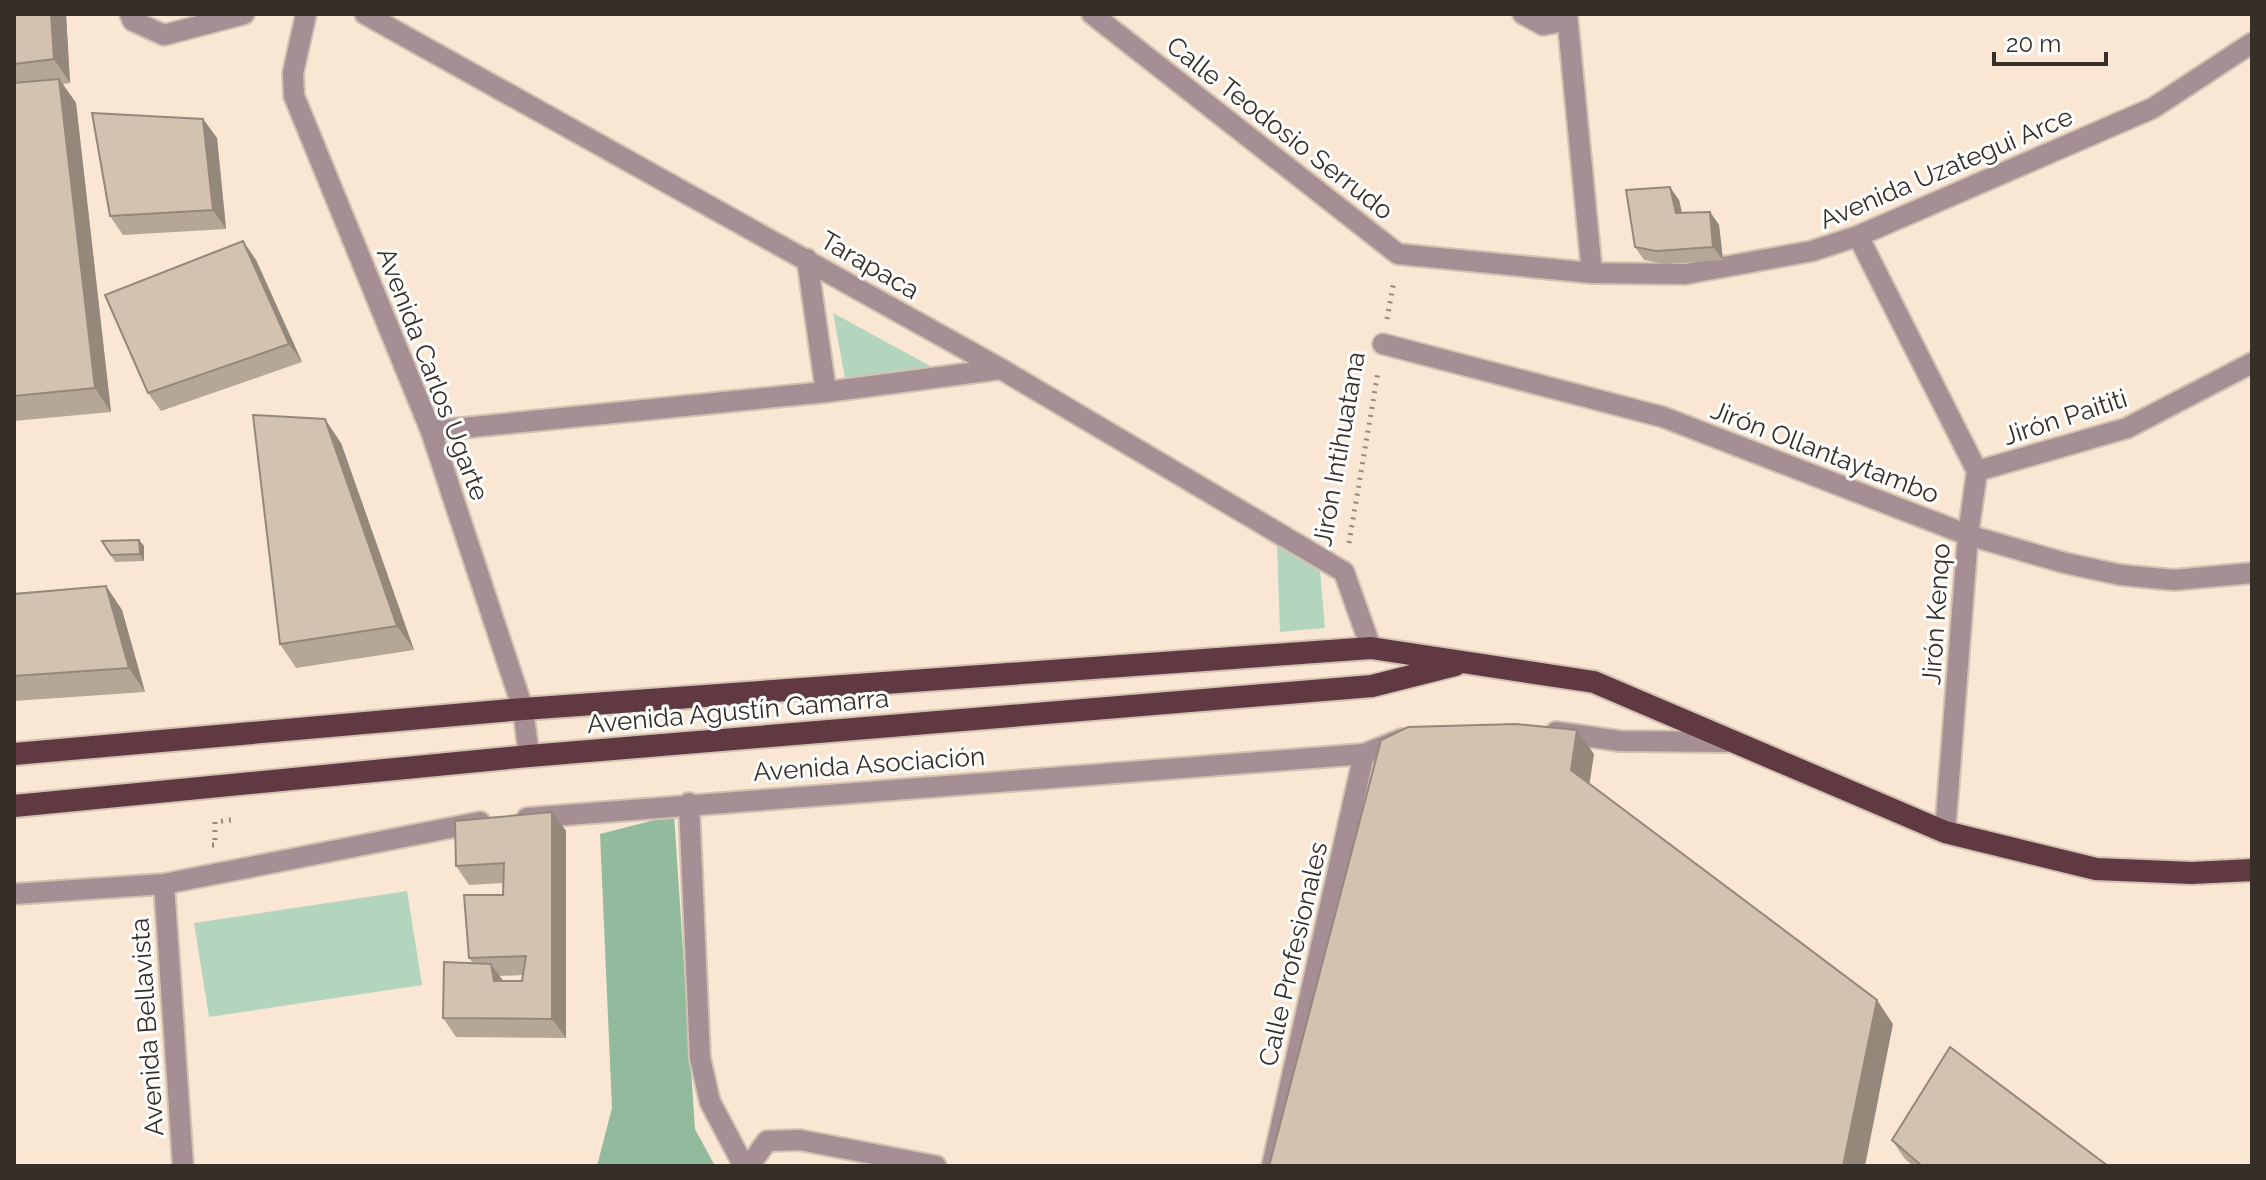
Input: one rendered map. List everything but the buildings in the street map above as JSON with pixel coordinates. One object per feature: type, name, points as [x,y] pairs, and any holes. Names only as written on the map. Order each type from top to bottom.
[{"type":"highway","name":"Avenida Agustín Gamarra","points":[[14,754],[523,709],[1371,648],[1594,682],[1728,742],[1945,832],[2096,869],[2192,873],[2252,870]]},
{"type":"highway","name":"Avenida Agustín Gamarra","points":[[14,806],[529,756],[1372,686],[1464,662]]},
{"type":"street","points":[[130,14],[133,21],[164,35],[244,14]]},
{"type":"street","name":"Avenida Carlos Ugarte","points":[[306,14],[293,73],[294,96],[431,431],[523,709],[529,756]]},
{"type":"street","name":"Tarapaca","points":[[365,14],[1001,369],[1344,572]]},
{"type":"street","name":"Calle Teodosio Serrudo","points":[[1092,14],[1398,254]]},
{"type":"street","points":[[1523,14],[1543,25],[1554,23],[1565,14]]},
{"type":"street","points":[[1565,14],[1592,273]]},
{"type":"street","name":"Avenida Uzategui Arce","points":[[1398,254],[1592,273],[1685,274],[1797,255],[1858,236],[2153,108],[2252,43]]},
{"type":"street","points":[[1858,236],[1977,471]]},
{"type":"street","points":[[807,259],[826,392]]},
{"type":"street","name":"Jirón Ollantaytambo","points":[[1383,344],[1663,417],[1968,535],[2065,563],[2121,575],[2174,580],[2252,573]]},
{"type":"street","name":"Jirón Paititi","points":[[1977,471],[2127,428],[2252,363]]},
{"type":"street","points":[[431,431],[826,392],[1001,369]]},
{"type":"street","name":"Jirón Kenqo","points":[[1945,832],[1968,535],[1977,471]]},
{"type":"street","name":"Jirón Intihuatana","points":[[1344,572],[1371,648]]},
{"type":"street","points":[[1528,729],[1620,741],[1728,742]]},
{"type":"street","name":"Avenida Asociación","points":[[14,894],[164,884],[473,822],[689,803],[1364,754],[1427,730]]},
{"type":"street","name":"Calle Profesionales","points":[[1272,1166],[1364,754]]},
{"type":"street","points":[[689,803],[700,1058],[710,1102],[746,1166],[767,1141],[800,1140],[936,1166]]},
{"type":"street","name":"Avenida Bellavista","points":[[164,884],[183,1166]]},
{"type":"path","name":"Jirón Intihuatana","points":[[1344,572],[1398,254]]},
{"type":"green space","points":[[833,313],[934,368],[847,389]]},
{"type":"green space","points":[[1277,546],[1320,571],[1325,628],[1280,632]]},
{"type":"green space","points":[[674,815],[695,1129],[715,1166],[597,1166],[612,1108],[600,834]]},
{"type":"green space","points":[[407,891],[422,985],[209,1017],[194,923]]}]
